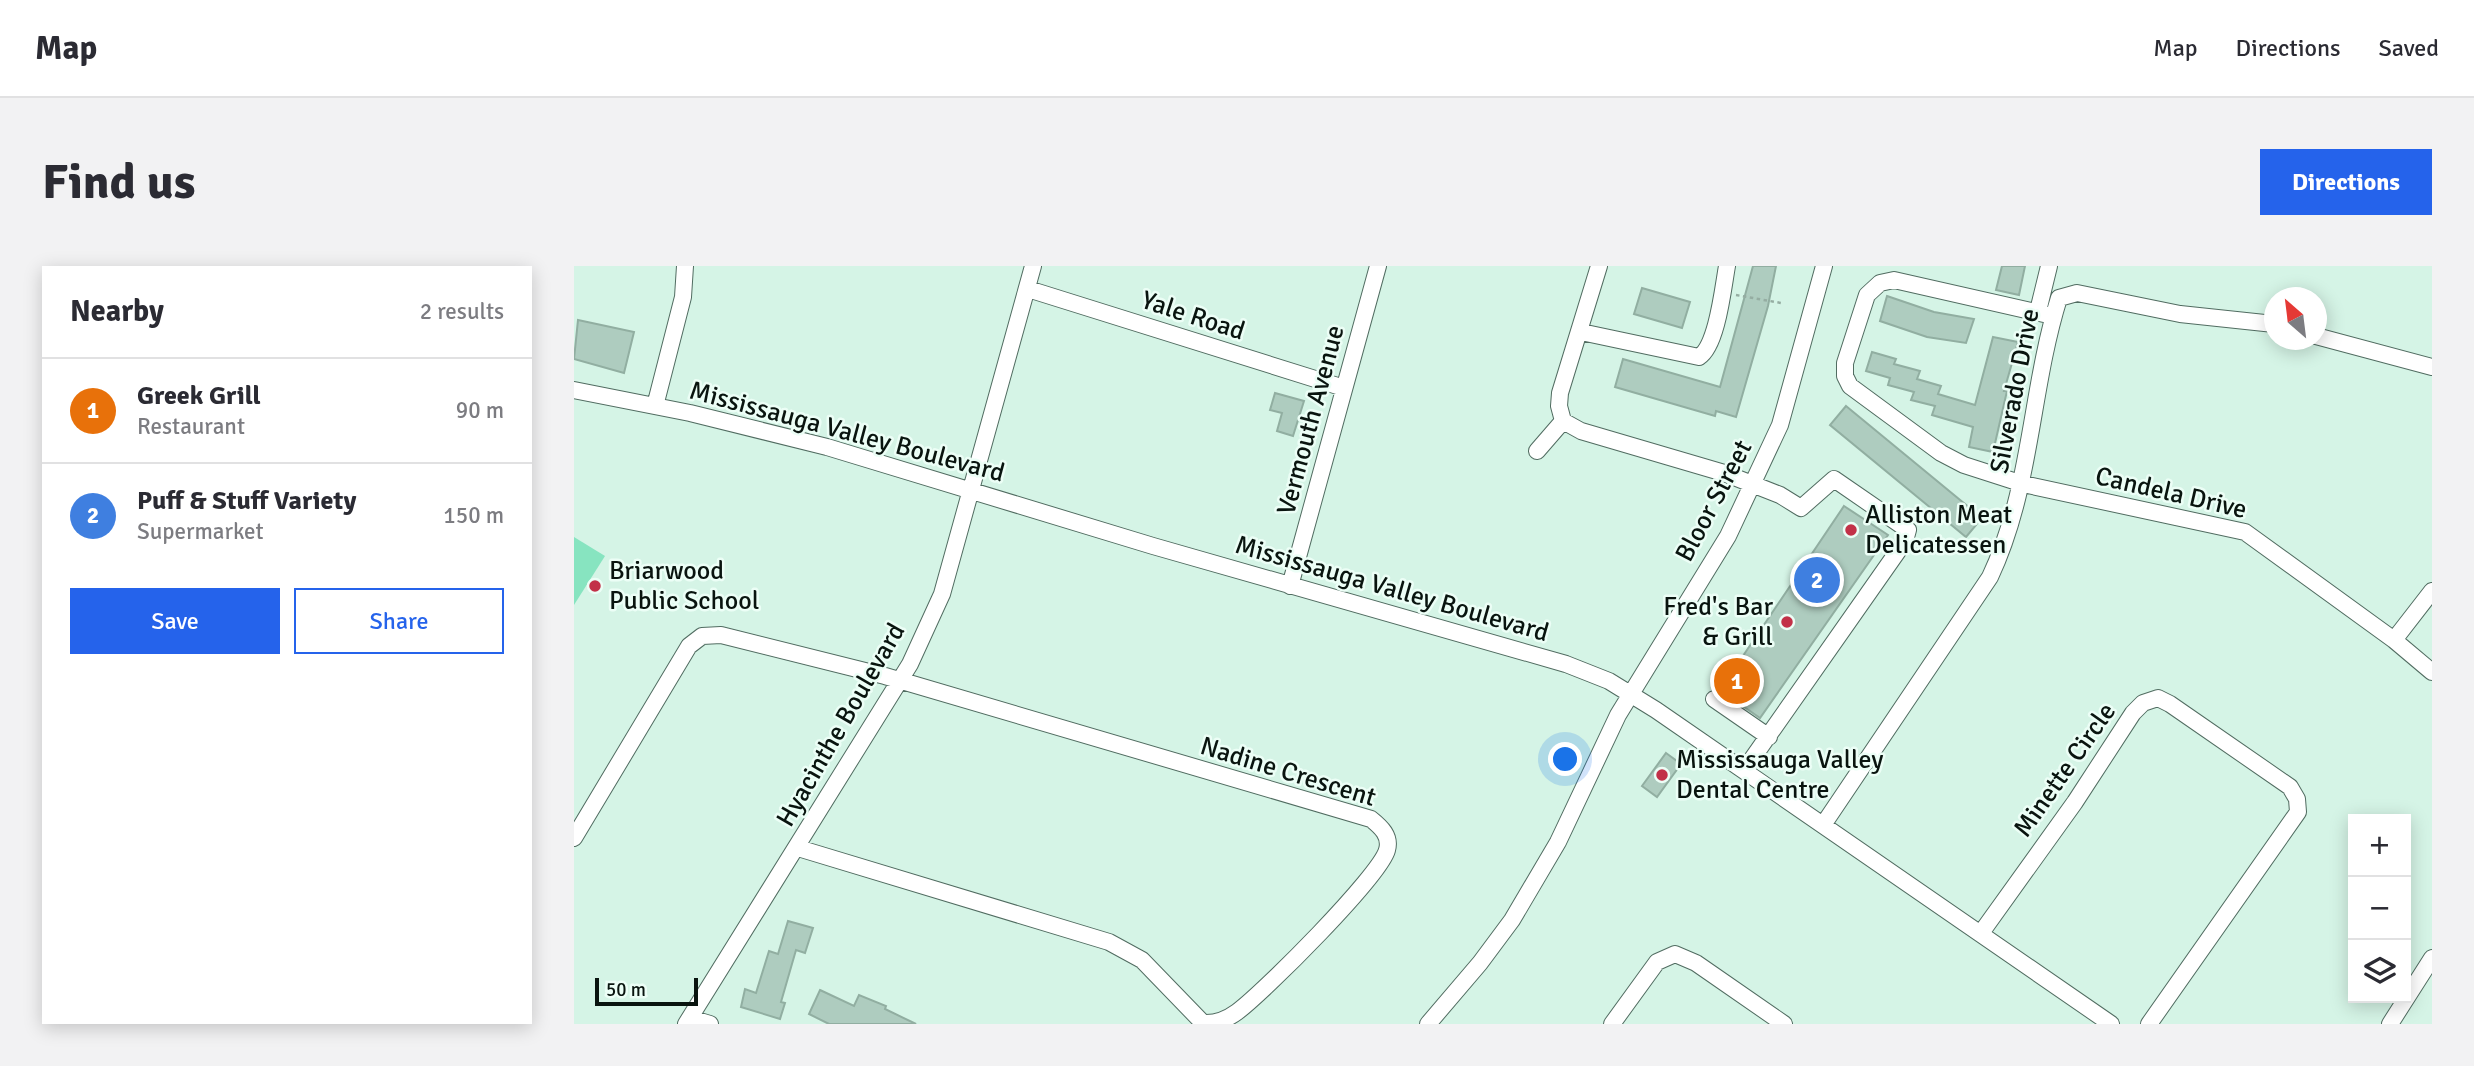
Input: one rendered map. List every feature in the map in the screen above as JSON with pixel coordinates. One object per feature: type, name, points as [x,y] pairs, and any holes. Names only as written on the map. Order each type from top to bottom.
[{"type":"street","points":[[655,406],[683,297],[685,266]]},
{"type":"street","name":"Hyacinthe Boulevard","points":[[688,1021],[901,681],[942,594],[1033,266]]},
{"type":"street","name":"Vermouth Avenue","points":[[1290,586],[1378,266]]},
{"type":"street","points":[[1600,266],[1560,393],[1559,406],[1563,421],[1581,431],[1755,484],[1801,508],[1834,479],[1908,530],[1905,541],[1745,769]]},
{"type":"street","points":[[1581,332],[1699,357],[1706,353],[1712,342],[1727,266]]},
{"type":"street","name":"Bloor Street","points":[[1428,1024],[1480,963],[1512,920],[1558,842],[1631,695],[1728,536],[1755,484],[1780,425],[1824,266]]},
{"type":"street","points":[[1885,274],[1894,279],[2045,314],[2049,266]]},
{"type":"street","name":"Candela Drive","points":[[1885,274],[1867,295],[1845,363],[1845,376],[1850,386],[1941,453],[2023,484],[2245,532],[2394,640],[2432,672]]},
{"type":"street","name":"Yale Road","points":[[1028,289],[1344,388]]},
{"type":"street","name":"Silverado Drive","points":[[1823,825],[1990,577],[2004,547],[2023,484],[2045,314],[2059,298],[2077,293],[2180,314],[2264,323]]},
{"type":"street","points":[[2327,338],[2432,367]]},
{"type":"street","name":"Mississauga Valley Boulevard","points":[[574,390],[655,406],[827,447],[1290,586],[1566,664],[1609,681],[1745,769],[2111,1024]]},
{"type":"street","points":[[1537,451],[1563,421]]},
{"type":"street","points":[[2394,640],[2432,591]]},
{"type":"street","name":"Nadine Crescent","points":[[574,838],[689,646],[702,636],[721,635],[901,681],[1371,819],[1384,829],[1388,842],[1387,852],[1315,938],[1237,1012],[1217,1024],[1203,1023],[1142,960],[1109,943],[798,848]]},
{"type":"street","name":"Minette Circle","points":[[1981,933],[2075,802],[2133,713],[2143,703],[2158,698],[2170,704],[2290,787],[2297,799],[2298,813],[2149,1024]]},
{"type":"street","points":[[1714,699],[1769,737]]},
{"type":"street","points":[[1612,1024],[1657,962],[1675,954],[1696,963],[1784,1024]]},
{"type":"street","points":[[2390,1024],[2432,958]]},
{"type":"street","points":[[688,1021],[710,1024]]},
{"type":"path","points":[[1721,293],[1781,303]]},
{"type":"green space","points":[[574,537],[605,556],[574,605]]},
{"type":"building","points":[[1753,266],[1776,266],[1768,306],[1736,417],[1716,411],[1715,416],[1615,387],[1623,359],[1720,387]]},
{"type":"building","points":[[2002,266],[2025,266],[2019,295],[1996,290]]},
{"type":"building","points":[[1642,288],[1690,302],[1682,328],[1634,314]]},
{"type":"building","points":[[1887,296],[1934,312],[1974,319],[1966,343],[1927,337],[1880,321]]},
{"type":"building","points":[[578,320],[634,332],[624,373],[574,359]]},
{"type":"building","points":[[1993,337],[2018,342],[2004,391],[2007,391],[1993,452],[1969,447],[1973,427],[1932,415],[1935,406],[1911,400],[1914,392],[1888,385],[1890,378],[1866,371],[1872,352],[1896,359],[1894,364],[1920,371],[1917,379],[1941,386],[1938,394],[1975,405]]},
{"type":"building","points":[[1275,393],[1304,401],[1293,436],[1277,431],[1282,413],[1270,410]]},
{"type":"building","points":[[1846,406],[1982,518],[1966,537],[1830,425]]},
{"type":"building","points":[[1844,506],[1888,535],[1760,718],[1720,690]]},
{"type":"building","name":"Mississauga Valley Dental Centre","points":[[1666,753],[1681,764],[1657,797],[1642,786]]},
{"type":"building","points":[[788,921],[813,928],[805,953],[796,950],[781,1002],[785,1003],[780,1019],[741,1007],[745,989],[756,993],[769,951],[778,954]]},
{"type":"building","points":[[820,990],[854,1006],[859,995],[886,1006],[885,1009],[916,1024],[829,1024],[809,1014]]},
{"type":"place","name":"Alliston Meat Delicatessen","points":[[1851,530]]},
{"type":"place","name":"Puff & Stuff Variety","points":[[1817,580]]},
{"type":"place","name":"Briarwood Public School","points":[[595,586]]},
{"type":"place","name":"Fred's Bar & Grill","points":[[1787,622]]},
{"type":"place","name":"Greek Grill","points":[[1737,681]]},
{"type":"place","name":"Mississauga Valley Dental Centre","points":[[1662,775]]}]
